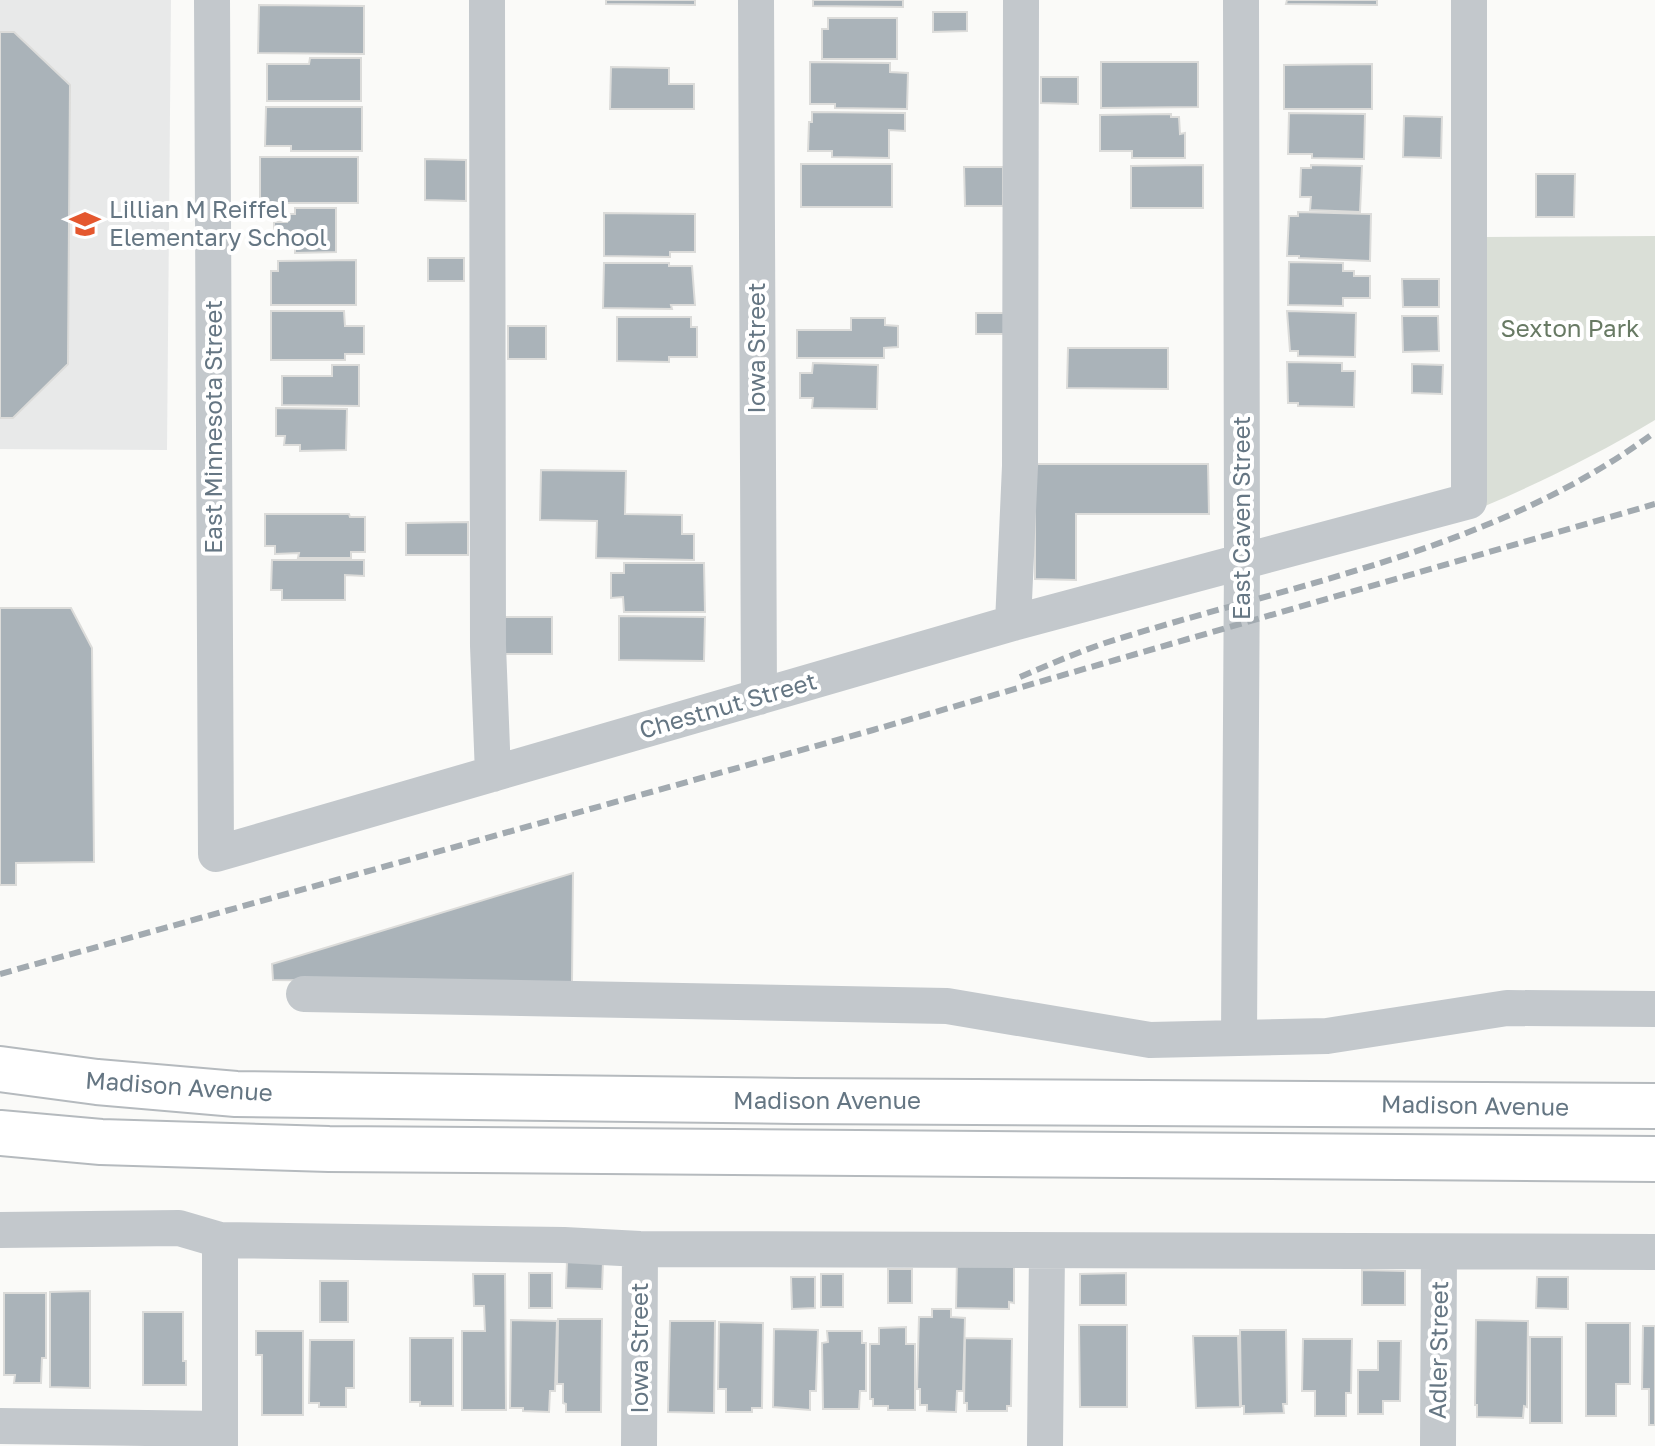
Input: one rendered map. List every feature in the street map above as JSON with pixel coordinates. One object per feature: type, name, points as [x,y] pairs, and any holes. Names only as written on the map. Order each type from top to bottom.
[{"type":"main road","name":"Madison Avenue","points":[[0,1069],[97,1082],[236,1094],[1655,1106]]},
{"type":"main road","points":[[0,1133],[101,1142],[315,1149],[1655,1159]]},
{"type":"street","name":"East Minnesota Street","points":[[212,0],[216,854]]},
{"type":"street","points":[[487,0],[488,630],[493,774]]},
{"type":"street","name":"Iowa Street","points":[[756,0],[759,697]]},
{"type":"street","points":[[1013,623],[1020,466],[1021,0]]},
{"type":"street","name":"East Caven Street","points":[[1239,1037],[1241,0]]},
{"type":"street","name":"Chestnut Street","points":[[216,854],[1013,623],[1469,501],[1469,0]]},
{"type":"street","points":[[304,994],[947,1006],[1150,1040],[1327,1036],[1507,1008],[1655,1009]]},
{"type":"street","points":[[0,1230],[179,1228],[220,1240],[640,1249],[1655,1252]]},
{"type":"street","points":[[0,1426],[220,1438],[220,1240]]},
{"type":"street","name":"Iowa Street","points":[[639,1446],[640,1249]]},
{"type":"street","points":[[1045,1446],[1047,1251]]},
{"type":"street","name":"Adler Street","points":[[1438,1446],[1439,1253]]},
{"type":"shaded area","name":"Lillian M Reiffel Elementary School","points":[[0,0],[171,0],[167,450],[0,449]]},
{"type":"green space","name":"Sexton Park","points":[[1655,236],[1655,420],[1572,466],[1485,506],[1485,237]]},
{"type":"building","points":[[606,0],[695,0],[695,5],[606,4]]},
{"type":"building","points":[[813,0],[903,0],[903,7],[813,6]]},
{"type":"building","points":[[1287,0],[1377,0],[1377,5],[1286,4]]},
{"type":"building","points":[[259,5],[364,6],[364,54],[258,53]]},
{"type":"building","points":[[933,12],[967,12],[967,31],[933,32]]},
{"type":"building","points":[[828,18],[897,18],[897,59],[822,59],[822,29],[828,29]]},
{"type":"building","points":[[0,32],[14,32],[70,85],[68,364],[13,418],[0,418]]},
{"type":"building","points":[[310,58],[361,58],[361,101],[267,101],[267,64],[309,64]]},
{"type":"building","points":[[810,62],[890,63],[890,72],[908,73],[907,109],[835,108],[835,104],[810,104]]},
{"type":"building","points":[[1101,62],[1198,62],[1198,107],[1101,108]]},
{"type":"building","points":[[1372,64],[1372,109],[1284,109],[1284,65]]},
{"type":"building","points":[[611,67],[669,68],[669,84],[694,84],[694,109],[610,109]]},
{"type":"building","points":[[1041,77],[1078,77],[1078,104],[1041,103]]},
{"type":"building","points":[[266,107],[362,107],[362,151],[291,151],[291,146],[265,146]]},
{"type":"building","points":[[812,112],[905,113],[905,131],[889,130],[889,158],[832,157],[832,151],[808,151]]},
{"type":"building","points":[[1289,113],[1365,114],[1364,159],[1312,158],[1312,154],[1288,154]]},
{"type":"building","points":[[1171,114],[1171,117],[1179,117],[1180,134],[1185,133],[1185,158],[1132,158],[1132,151],[1100,151],[1100,115]]},
{"type":"building","points":[[1404,116],[1442,117],[1441,158],[1403,157]]},
{"type":"building","points":[[260,157],[358,157],[358,203],[260,203]]},
{"type":"building","points":[[425,159],[466,160],[466,201],[425,200]]},
{"type":"building","points":[[801,164],[892,164],[892,207],[801,207]]},
{"type":"building","points":[[1203,165],[1203,208],[1131,208],[1131,166]]},
{"type":"building","points":[[1311,165],[1362,166],[1360,212],[1310,210],[1311,197],[1300,197],[1301,168],[1311,168]]},
{"type":"building","points":[[964,167],[1003,167],[1003,206],[965,206]]},
{"type":"building","points":[[1536,174],[1575,174],[1574,217],[1536,217]]},
{"type":"building","points":[[295,208],[336,208],[336,252],[295,253],[295,247],[274,247],[274,222],[287,222],[287,214],[295,214]]},
{"type":"building","points":[[1298,212],[1371,214],[1370,261],[1287,256],[1289,216],[1298,216]]},
{"type":"building","points":[[604,213],[695,214],[695,252],[670,252],[670,257],[604,256]]},
{"type":"building","points":[[428,258],[464,258],[464,281],[428,281]]},
{"type":"building","points":[[356,260],[356,305],[271,305],[271,271],[278,271],[278,261]]},
{"type":"building","points":[[1289,262],[1343,263],[1343,271],[1354,271],[1354,276],[1370,276],[1370,298],[1343,298],[1343,306],[1288,305]]},
{"type":"building","points":[[604,263],[692,266],[695,305],[671,305],[672,309],[603,308]]},
{"type":"building","points":[[1402,279],[1439,279],[1439,307],[1403,307]]},
{"type":"building","points":[[271,311],[344,311],[345,326],[364,326],[364,354],[345,354],[345,360],[271,360]]},
{"type":"building","points":[[1287,311],[1356,313],[1355,357],[1298,356],[1298,351],[1290,351]]},
{"type":"building","points":[[976,313],[1007,313],[1008,334],[976,334]]},
{"type":"building","points":[[1402,316],[1438,316],[1439,351],[1403,352]]},
{"type":"building","points":[[617,317],[691,317],[691,327],[697,327],[697,357],[669,357],[669,362],[617,361]]},
{"type":"building","points":[[851,318],[885,318],[885,325],[898,326],[898,347],[884,348],[884,358],[797,358],[797,330],[851,330]]},
{"type":"building","points":[[508,326],[546,326],[546,359],[508,359]]},
{"type":"building","points":[[1068,348],[1168,348],[1168,389],[1067,388]]},
{"type":"building","points":[[1287,362],[1342,363],[1342,371],[1355,371],[1354,407],[1288,403]]},
{"type":"building","points":[[813,363],[878,365],[877,409],[812,408],[813,398],[800,398],[800,373],[812,373]]},
{"type":"building","points":[[1412,364],[1443,365],[1442,394],[1412,393]]},
{"type":"building","points":[[332,365],[359,365],[359,406],[282,405],[282,376],[332,376]]},
{"type":"building","points":[[276,408],[347,409],[346,450],[300,451],[300,445],[284,445],[285,436],[276,436]]},
{"type":"building","points":[[1035,464],[1208,464],[1209,514],[1076,514],[1076,580],[1035,579]]},
{"type":"building","points":[[541,470],[626,471],[625,514],[682,515],[682,534],[694,534],[694,560],[596,558],[597,521],[540,520]]},
{"type":"building","points":[[265,514],[349,514],[350,517],[365,517],[365,552],[351,552],[351,558],[298,558],[299,553],[275,554],[275,546],[265,546]]},
{"type":"building","points":[[468,522],[468,555],[406,555],[406,523]]},
{"type":"building","points":[[272,560],[364,560],[364,576],[345,575],[345,600],[282,600],[282,590],[271,590]]},
{"type":"building","points":[[624,563],[704,563],[705,612],[624,612],[623,597],[611,598],[611,573],[624,573]]},
{"type":"building","points":[[0,608],[71,608],[92,648],[94,862],[16,863],[16,885],[0,885]]},
{"type":"building","points":[[619,616],[705,617],[704,661],[619,660]]},
{"type":"building","points":[[501,617],[552,617],[552,654],[502,654]]},
{"type":"building","points":[[573,873],[572,983],[273,980],[272,964]]},
{"type":"building","points":[[957,1259],[1014,1264],[1014,1303],[1009,1302],[1009,1309],[956,1308]]},
{"type":"building","points":[[567,1261],[603,1262],[602,1289],[566,1288]]},
{"type":"building","points":[[888,1269],[912,1269],[912,1303],[888,1303]]},
{"type":"building","points":[[1362,1270],[1405,1271],[1405,1305],[1362,1305]]},
{"type":"building","points":[[529,1273],[552,1273],[552,1308],[529,1308]]},
{"type":"building","points":[[1126,1273],[1126,1305],[1080,1305],[1080,1274]]},
{"type":"building","points":[[473,1274],[505,1274],[506,1410],[462,1410],[462,1331],[485,1331],[484,1306],[474,1306]]},
{"type":"building","points":[[821,1274],[843,1274],[843,1307],[821,1307]]},
{"type":"building","points":[[791,1277],[815,1277],[815,1308],[792,1309]]},
{"type":"building","points":[[1537,1277],[1568,1277],[1568,1309],[1536,1308]]},
{"type":"building","points":[[320,1281],[348,1281],[348,1322],[320,1322]]},
{"type":"building","points":[[90,1291],[90,1388],[50,1387],[50,1292]]},
{"type":"building","points":[[4,1293],[46,1293],[46,1358],[42,1358],[41,1383],[14,1383],[15,1375],[4,1375]]},
{"type":"building","points":[[932,1309],[951,1309],[951,1317],[965,1318],[963,1391],[957,1391],[956,1412],[927,1411],[927,1405],[920,1405],[920,1389],[917,1389],[919,1317],[932,1317]]},
{"type":"building","points":[[143,1312],[183,1312],[186,1385],[143,1385]]},
{"type":"building","points":[[558,1319],[602,1319],[601,1412],[566,1412],[563,1384],[557,1384]]},
{"type":"building","points":[[511,1320],[557,1321],[555,1391],[550,1391],[549,1412],[510,1408]]},
{"type":"building","points":[[1476,1320],[1528,1321],[1527,1407],[1524,1406],[1523,1418],[1477,1417]]},
{"type":"building","points":[[670,1321],[715,1321],[714,1413],[668,1412]]},
{"type":"building","points":[[719,1322],[763,1323],[762,1408],[752,1408],[752,1412],[726,1412],[726,1389],[718,1389]]},
{"type":"building","points":[[1586,1323],[1630,1323],[1630,1384],[1616,1384],[1616,1416],[1586,1416]]},
{"type":"building","points":[[1079,1325],[1127,1325],[1127,1407],[1080,1407]]},
{"type":"building","points":[[1643,1326],[1655,1326],[1655,1425],[1649,1425],[1649,1389],[1642,1389]]},
{"type":"building","points":[[906,1327],[906,1344],[915,1344],[915,1410],[888,1410],[888,1406],[873,1406],[873,1399],[870,1399],[870,1344],[879,1344],[879,1328]]},
{"type":"building","points":[[774,1329],[818,1330],[816,1391],[810,1391],[810,1410],[773,1407]]},
{"type":"building","points":[[1240,1330],[1286,1330],[1287,1404],[1283,1404],[1284,1413],[1244,1414],[1244,1406],[1241,1406]]},
{"type":"building","points":[[256,1331],[303,1331],[303,1415],[262,1415],[262,1355],[256,1355]]},
{"type":"building","points":[[827,1331],[862,1331],[862,1343],[866,1343],[866,1391],[860,1391],[859,1409],[823,1409],[822,1343],[828,1342]]},
{"type":"building","points":[[1193,1336],[1238,1336],[1240,1407],[1196,1408]]},
{"type":"building","points":[[1530,1337],[1562,1337],[1562,1423],[1530,1423]]},
{"type":"building","points":[[410,1338],[453,1338],[453,1406],[420,1406],[420,1402],[410,1402]]},
{"type":"building","points":[[965,1338],[1012,1339],[1011,1406],[1007,1406],[1007,1411],[967,1411],[967,1403],[964,1403]]},
{"type":"building","points":[[1303,1339],[1352,1339],[1351,1393],[1346,1393],[1346,1416],[1315,1416],[1315,1391],[1302,1391]]},
{"type":"building","points":[[310,1340],[354,1340],[354,1388],[346,1388],[346,1407],[319,1407],[319,1403],[309,1403]]},
{"type":"building","points":[[1378,1341],[1401,1341],[1400,1401],[1383,1401],[1383,1414],[1358,1414],[1358,1370],[1378,1370]]},
{"type":"railway","points":[[1020,677],[1105,643],[1319,582],[1460,536],[1528,507],[1593,473],[1655,432]]},
{"type":"railway","points":[[0,974],[873,730],[1655,504]]},
{"type":"place","name":"Lillian M Reiffel Elementary School","points":[[85,224]]}]
